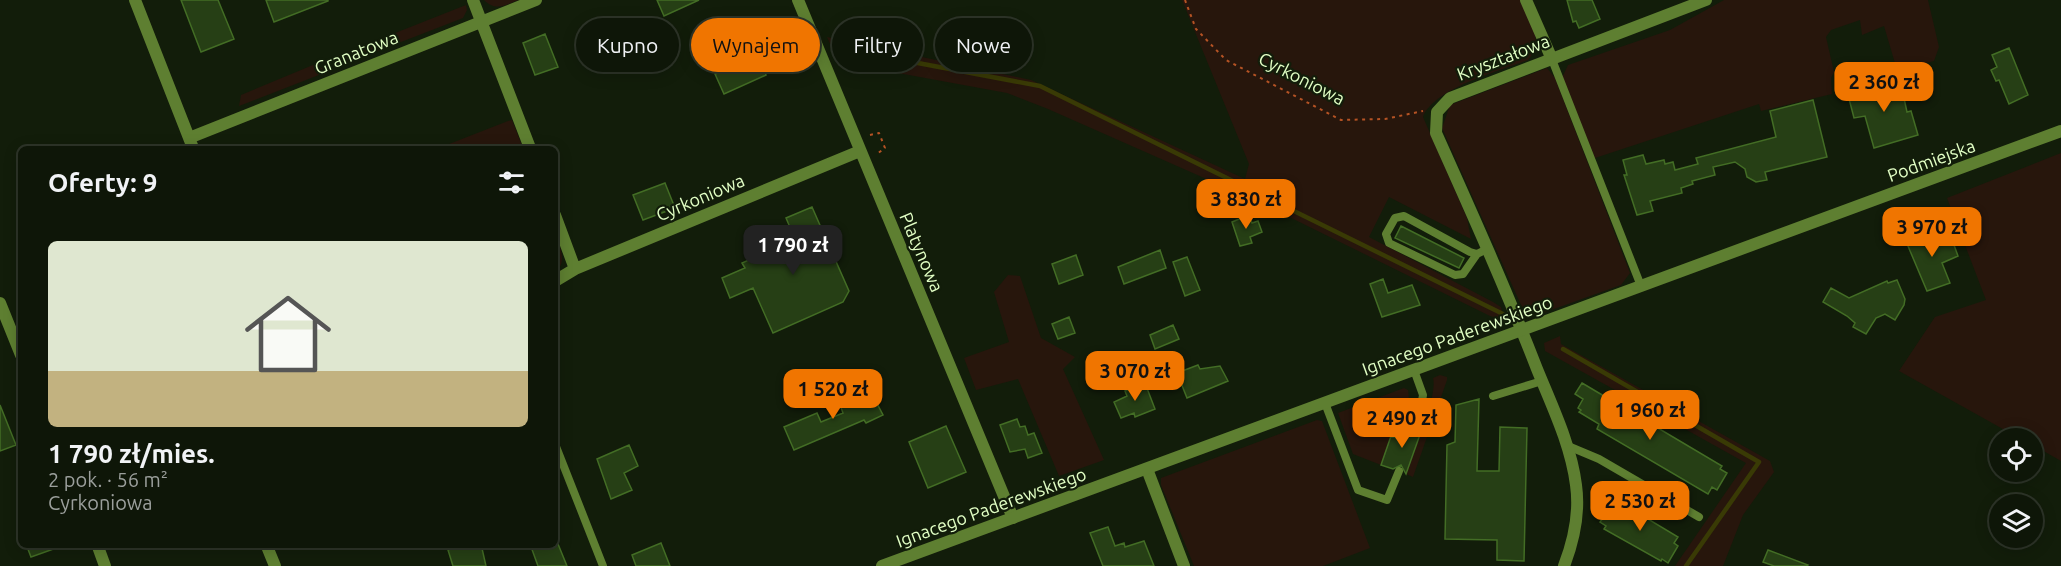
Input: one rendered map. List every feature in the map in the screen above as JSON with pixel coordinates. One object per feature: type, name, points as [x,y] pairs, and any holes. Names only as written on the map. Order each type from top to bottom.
[{"type":"street","points":[[135,0],[191,143]]},
{"type":"street","points":[[473,0],[529,146]]},
{"type":"street","name":"Granatowa","points":[[191,143],[536,0]]},
{"type":"street","name":"Platynowa","points":[[798,0],[1013,518]]},
{"type":"street","points":[[1526,0],[1551,57]]},
{"type":"street","name":"Kryształowa","points":[[1437,112],[1450,98],[1551,57],[1706,0]]},
{"type":"street","points":[[1437,112],[1437,133],[1482,251],[1522,329],[1568,446],[1577,487],[1577,509],[1575,532],[1564,566]]},
{"type":"street","name":"Podmiejska","points":[[1678,273],[2061,131]]},
{"type":"street","name":"Cyrkoniowa","points":[[558,279],[576,269],[860,151]]},
{"type":"street","points":[[558,223],[576,269]]},
{"type":"street","name":"Ignacego Paderewskiego","points":[[882,566],[1678,273]]},
{"type":"street","points":[[0,303],[18,348]]},
{"type":"street","points":[[1147,469],[1184,566]]},
{"type":"street","points":[[98,548],[105,566]]},
{"type":"street","points":[[268,548],[275,566]]},
{"type":"lane","points":[[1551,57],[1641,286]]},
{"type":"lane","points":[[1404,216],[1482,251],[1463,274],[1455,275],[1389,243],[1386,234],[1395,218],[1404,216]]},
{"type":"lane","points":[[1414,370],[1423,395],[1418,423]]},
{"type":"lane","points":[[1493,396],[1542,381]]},
{"type":"lane","points":[[1325,403],[1358,490],[1387,500],[1399,471]]},
{"type":"lane","points":[[1568,446],[1599,459],[1699,517]]},
{"type":"lane","points":[[558,452],[603,566]]},
{"type":"path","name":"Cyrkoniowa","points":[[1185,0],[1196,29],[1226,60],[1341,120],[1385,118],[1427,110],[1437,112]]},
{"type":"shaded area","points":[[484,0],[518,0],[504,6],[496,6]]},
{"type":"shaded area","points":[[1182,0],[1521,0],[1536,38],[1533,53],[1528,60],[1454,89],[1440,97],[1423,117],[1467,218],[1471,239],[1389,197],[1369,237],[1493,302],[1501,307],[1504,320],[1490,316],[1263,204],[1048,109],[1007,93],[893,72],[923,72],[923,57],[935,60],[935,72],[993,72],[1031,80],[1245,179],[1249,164]]},
{"type":"shaded area","points":[[1724,0],[1928,0],[1939,47],[1934,61],[1897,70],[1884,26],[1862,35],[1860,20],[1831,30],[1826,37],[1834,72],[1831,78],[1832,94],[1761,111],[1759,104],[1595,158],[1562,78],[1568,65],[1670,30]]},
{"type":"shaded area","points":[[466,5],[467,10],[463,18],[334,68],[333,61],[337,56]]},
{"type":"shaded area","points":[[827,37],[832,38],[832,48]]},
{"type":"shaded area","points":[[313,65],[322,68],[324,73],[239,106],[241,95]]},
{"type":"shaded area","points":[[1547,68],[1555,78],[1630,273],[1621,285],[1540,314],[1528,313],[1521,305],[1442,128],[1450,105]]},
{"type":"shaded area","points":[[512,120],[522,146],[444,146]]},
{"type":"shaded area","points":[[2061,153],[2061,461],[2043,451],[2043,428],[2001,428],[1899,371],[1935,317],[1986,300],[1947,198]]},
{"type":"shaded area","points":[[558,242],[562,259],[558,269]]},
{"type":"shaded area","points":[[1008,275],[1020,276],[1041,338],[1075,357],[1063,369],[1104,460],[1059,476],[1018,379],[976,390],[964,358],[1009,342],[994,292]]},
{"type":"shaded area","points":[[1560,336],[1561,344],[1770,461],[1774,472],[1743,515],[1723,566],[1675,566],[1746,463],[1545,351],[1544,343]]},
{"type":"shaded area","points":[[1440,375],[1447,377],[1447,380],[1413,477],[1406,474],[1432,398],[1433,378]]},
{"type":"shaded area","points":[[1404,388],[1408,390],[1409,410],[1402,440],[1391,436],[1381,465],[1353,454],[1338,413]]},
{"type":"shaded area","points":[[1317,420],[1322,421],[1370,548],[1323,566],[1194,566],[1161,485],[1161,478]]},
{"type":"building","points":[[181,0],[218,0],[234,39],[201,52]]},
{"type":"building","points":[[266,0],[328,0],[328,1],[274,22]]},
{"type":"building","points":[[657,0],[699,0],[664,16]]},
{"type":"building","points":[[1567,0],[1592,0],[1600,19],[1579,28],[1576,21],[1573,22]]},
{"type":"building","points":[[545,34],[558,67],[535,75],[523,43]]},
{"type":"building","points":[[2009,48],[2028,95],[2009,104],[1999,80],[1996,81],[1991,70],[1997,67],[1992,55]]},
{"type":"building","points":[[765,72],[766,75],[724,94],[715,74]]},
{"type":"building","points":[[1900,80],[1907,112],[1911,111],[1918,135],[1874,148],[1865,116],[1854,118],[1847,91],[1863,87],[1864,91]]},
{"type":"building","points":[[1813,100],[1827,157],[1765,172],[1767,180],[1756,182],[1747,177],[1745,169],[1735,162],[1713,167],[1715,175],[1692,181],[1693,184],[1681,188],[1682,193],[1650,201],[1653,211],[1637,215],[1624,175],[1627,175],[1623,160],[1643,155],[1646,164],[1664,160],[1665,164],[1673,162],[1675,170],[1698,164],[1696,158],[1776,137],[1770,111]]},
{"type":"building","points":[[665,183],[675,208],[643,220],[633,195]]},
{"type":"building","points":[[812,207],[849,291],[843,302],[773,333],[753,288],[730,298],[722,278],[745,268],[742,263],[795,239],[786,218]]},
{"type":"building","points":[[1249,215],[1252,223],[1258,221],[1262,232],[1250,237],[1252,243],[1240,246],[1232,222]]},
{"type":"building","points":[[1401,226],[1464,258],[1459,268],[1395,238]]},
{"type":"building","points":[[1924,232],[1928,242],[1950,234],[1958,256],[1942,263],[1950,283],[1927,291],[1905,239]]},
{"type":"building","points":[[1160,250],[1166,268],[1124,284],[1118,267]]},
{"type":"building","points":[[1076,255],[1083,275],[1059,284],[1052,264]]},
{"type":"building","points":[[1187,257],[1200,290],[1185,296],[1173,262]]},
{"type":"building","points":[[1383,279],[1388,293],[1412,285],[1420,305],[1382,317],[1370,284]]},
{"type":"building","points":[[1897,280],[1905,299],[1904,305],[1895,320],[1885,314],[1876,318],[1866,334],[1853,327],[1855,323],[1847,316],[1823,302],[1831,288],[1849,298],[1887,281],[1888,283]]},
{"type":"building","points":[[1069,317],[1075,333],[1058,339],[1052,324]]},
{"type":"building","points":[[1173,325],[1179,339],[1155,349],[1150,335]]},
{"type":"building","points":[[1198,365],[1200,369],[1220,366],[1228,381],[1187,398],[1177,373]]},
{"type":"building","points":[[1145,383],[1155,409],[1135,417],[1134,413],[1121,418],[1114,402],[1127,396],[1125,391]]},
{"type":"building","points":[[1582,383],[1722,466],[1720,469],[1727,473],[1717,490],[1712,487],[1708,494],[1597,429],[1599,424],[1579,412],[1581,410],[1578,408],[1583,399],[1575,394]]},
{"type":"building","points":[[853,387],[859,402],[873,396],[883,415],[866,423],[864,420],[794,450],[784,427],[817,413],[821,422],[843,413],[839,402],[844,399],[841,392]]},
{"type":"building","points":[[1479,399],[1477,471],[1499,471],[1500,427],[1527,428],[1524,561],[1497,560],[1497,540],[1445,539],[1447,445],[1455,442],[1456,405]]},
{"type":"building","points":[[0,405],[16,445],[0,451]]},
{"type":"building","points":[[1017,419],[1020,427],[1025,426],[1028,435],[1034,433],[1042,453],[1028,458],[1025,449],[1010,452],[1000,425]]},
{"type":"building","points":[[1409,420],[1416,429],[1423,426],[1406,474],[1401,465],[1393,469],[1381,465],[1391,436],[1402,440]]},
{"type":"building","points":[[946,426],[966,472],[928,488],[909,442]]},
{"type":"building","points":[[629,445],[638,466],[624,473],[632,490],[611,499],[597,459]]},
{"type":"building","points":[[1618,501],[1678,537],[1674,543],[1678,546],[1668,563],[1604,529],[1606,526],[1600,522],[1603,518],[1601,517],[1607,507],[1614,508]]},
{"type":"building","points":[[1108,527],[1115,546],[1124,543],[1125,547],[1144,541],[1154,566],[1103,566],[1090,533]]},
{"type":"building","points":[[661,543],[670,566],[636,566],[632,555]]},
{"type":"building","points":[[558,544],[567,566],[538,566],[531,548],[558,548]]},
{"type":"building","points":[[28,548],[56,548],[31,557]]},
{"type":"building","points":[[482,548],[486,566],[453,566],[448,550]]},
{"type":"building","points":[[1768,550],[1808,565],[1774,566],[1763,562]]},
{"type":"waterway","points":[[923,64],[1040,86],[1503,314]]},
{"type":"waterway","points":[[1563,349],[1759,462],[1686,566]]}]
